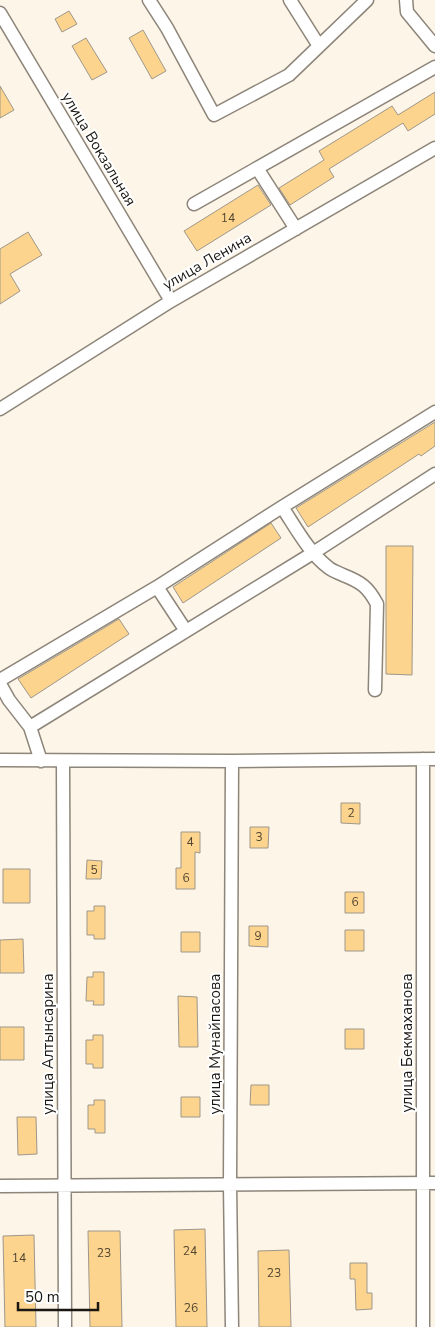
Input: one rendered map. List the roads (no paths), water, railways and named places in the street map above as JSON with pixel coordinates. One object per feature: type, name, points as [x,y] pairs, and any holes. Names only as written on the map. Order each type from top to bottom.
[{"type":"street","points":[[149,0],[167,28],[214,115],[289,76],[367,0]]},
{"type":"street","points":[[290,0],[319,46]]},
{"type":"street","points":[[406,0],[407,12],[435,46]]},
{"type":"street","name":"улица Вокзальная","points":[[0,13],[171,301]]},
{"type":"street","points":[[194,204],[435,67]]},
{"type":"street","name":"улица Ленина","points":[[0,409],[171,301],[435,148]]},
{"type":"street","points":[[256,168],[296,229]]},
{"type":"street","points":[[0,680],[157,587],[435,412]]},
{"type":"street","points":[[30,727],[312,553],[435,474]]},
{"type":"street","points":[[282,507],[312,553],[330,569],[354,579],[364,585],[372,594],[377,604],[375,690]]},
{"type":"street","points":[[157,587],[186,631]]},
{"type":"street","points":[[0,684],[9,700],[30,727],[41,761]]},
{"type":"street","points":[[0,760],[232,761],[429,759]]},
{"type":"street","name":"улица Бекмаханова","points":[[423,1327],[430,1183],[429,759]]},
{"type":"street","name":"улица Алтынсарина","points":[[63,761],[65,1327]]},
{"type":"street","name":"улица Мунайпасова","points":[[232,761],[230,1184],[232,1327]]},
{"type":"street","points":[[0,1186],[430,1183]]}]
